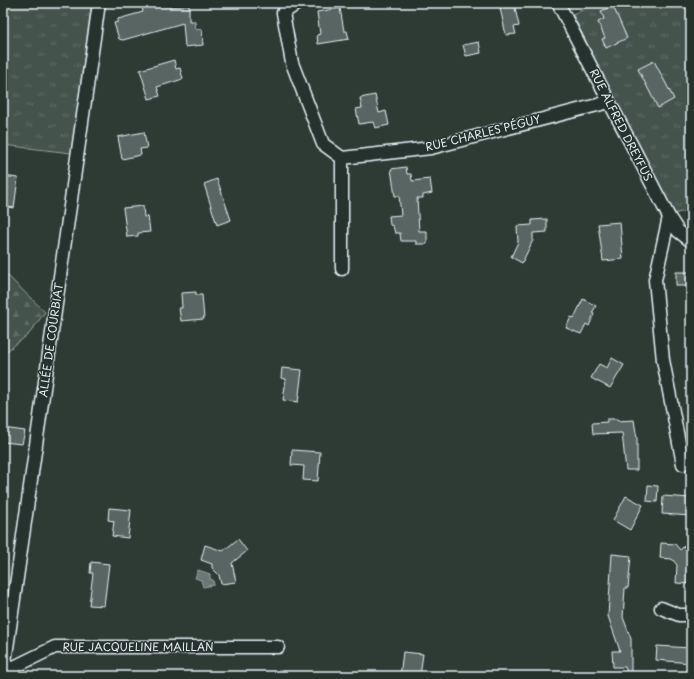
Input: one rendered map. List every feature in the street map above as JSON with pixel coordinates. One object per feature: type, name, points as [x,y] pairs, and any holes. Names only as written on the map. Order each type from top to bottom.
[{"type":"street","name":"ALLÉE DE COURBIAT","points":[[4,674],[99,3]]},
{"type":"street","points":[[298,3],[283,13],[292,63],[323,144],[342,158],[342,268]]},
{"type":"street","name":"RUE ALFRED DREYFUS","points":[[558,3],[669,217],[678,231],[691,241]]},
{"type":"street","name":"RUE CHARLES PÉGUY","points":[[342,158],[431,148],[609,102]]},
{"type":"street","points":[[669,217],[655,280],[663,360],[683,464]]},
{"type":"street","points":[[661,608],[679,615],[691,615]]},
{"type":"street","name":"RUE JACQUELINE MAILLAN","points":[[4,674],[55,647],[278,647]]},
{"type":"green space","points":[[3,3],[92,3],[71,153],[3,145]]},
{"type":"green space","points":[[595,3],[691,3],[691,210],[672,214],[573,15]]},
{"type":"green space","points":[[3,271],[45,312],[29,334],[3,354]]},
{"type":"water","points":[[198,570],[210,574],[210,579],[213,580],[214,585],[203,587],[201,580],[195,578]]},
{"type":"building","points":[[155,3],[168,3],[169,7],[189,5],[189,21],[195,21],[195,29],[202,29],[203,45],[185,47],[183,23],[123,40],[119,39],[114,23],[118,22],[118,19],[143,12],[142,7]]},
{"type":"building","points":[[503,3],[514,3],[519,26],[514,27],[516,34],[506,35],[500,8],[504,8]]},
{"type":"building","points":[[613,6],[627,38],[606,48],[602,39],[605,38],[598,22],[604,19],[601,11]]},
{"type":"building","points":[[340,8],[344,31],[347,31],[349,39],[318,44],[317,35],[320,34],[317,12]]},
{"type":"building","points":[[479,42],[481,53],[466,56],[463,45]]},
{"type":"building","points":[[174,60],[176,69],[180,68],[183,79],[157,87],[160,96],[149,99],[140,70]]},
{"type":"building","points":[[654,61],[674,99],[658,108],[638,69]]},
{"type":"building","points":[[375,95],[379,113],[386,111],[389,125],[375,128],[373,122],[359,124],[356,109],[362,108],[360,98]]},
{"type":"building","points":[[144,132],[147,148],[140,149],[141,155],[122,159],[118,137]]},
{"type":"building","points":[[406,167],[407,174],[411,174],[412,181],[430,179],[432,193],[423,195],[423,198],[417,198],[419,231],[427,231],[427,244],[416,244],[416,241],[401,241],[400,233],[395,233],[393,226],[390,225],[389,216],[401,215],[399,196],[395,196],[391,169]]},
{"type":"building","points":[[3,176],[18,178],[14,208],[3,206]]},
{"type":"building","points":[[217,179],[231,220],[217,225],[204,184]]},
{"type":"building","points":[[143,206],[144,217],[148,216],[150,232],[138,233],[138,236],[127,237],[123,208]]},
{"type":"building","points":[[547,219],[547,232],[533,233],[533,240],[522,263],[511,257],[518,242],[517,226],[532,225],[532,220]]},
{"type":"building","points":[[620,222],[623,259],[603,261],[598,224]]},
{"type":"building","points":[[676,272],[691,272],[691,286],[676,286]]},
{"type":"building","points":[[196,292],[196,295],[202,295],[204,319],[181,321],[179,308],[182,308],[181,293]]},
{"type":"building","points":[[583,299],[596,306],[592,313],[594,314],[589,326],[586,324],[581,334],[566,328],[571,317],[574,318]]},
{"type":"building","points":[[612,358],[624,365],[610,388],[591,378],[599,364],[607,368]]},
{"type":"building","points":[[282,368],[302,370],[298,402],[283,400],[286,379],[281,378]]},
{"type":"building","points":[[607,419],[618,419],[618,421],[634,420],[637,439],[637,470],[626,470],[622,433],[593,434],[592,423],[607,422]]},
{"type":"building","points":[[3,428],[25,431],[22,444],[3,442]]},
{"type":"building","points":[[292,450],[320,452],[318,481],[303,480],[304,466],[291,465]]},
{"type":"building","points":[[648,485],[658,486],[657,502],[647,501]]},
{"type":"building","points":[[626,496],[643,505],[630,530],[613,520]]},
{"type":"building","points":[[663,496],[691,498],[691,516],[662,514]]},
{"type":"building","points":[[109,508],[131,510],[128,538],[112,536],[114,521],[108,520]]},
{"type":"building","points":[[238,539],[247,551],[232,563],[236,582],[221,584],[219,575],[212,568],[212,564],[201,560],[205,545],[223,551]]},
{"type":"building","points":[[661,543],[675,544],[680,550],[685,545],[691,552],[691,584],[676,583],[677,565],[672,559],[660,558]]},
{"type":"building","points":[[612,554],[631,556],[628,588],[625,588],[623,617],[631,639],[631,676],[629,676],[625,667],[613,667],[612,651],[620,651],[608,616]]},
{"type":"building","points":[[91,562],[109,564],[104,606],[89,605],[93,573],[90,573]]},
{"type":"building","points":[[657,646],[691,648],[691,663],[656,660]]},
{"type":"building","points":[[403,652],[423,654],[420,676],[400,676]]}]
